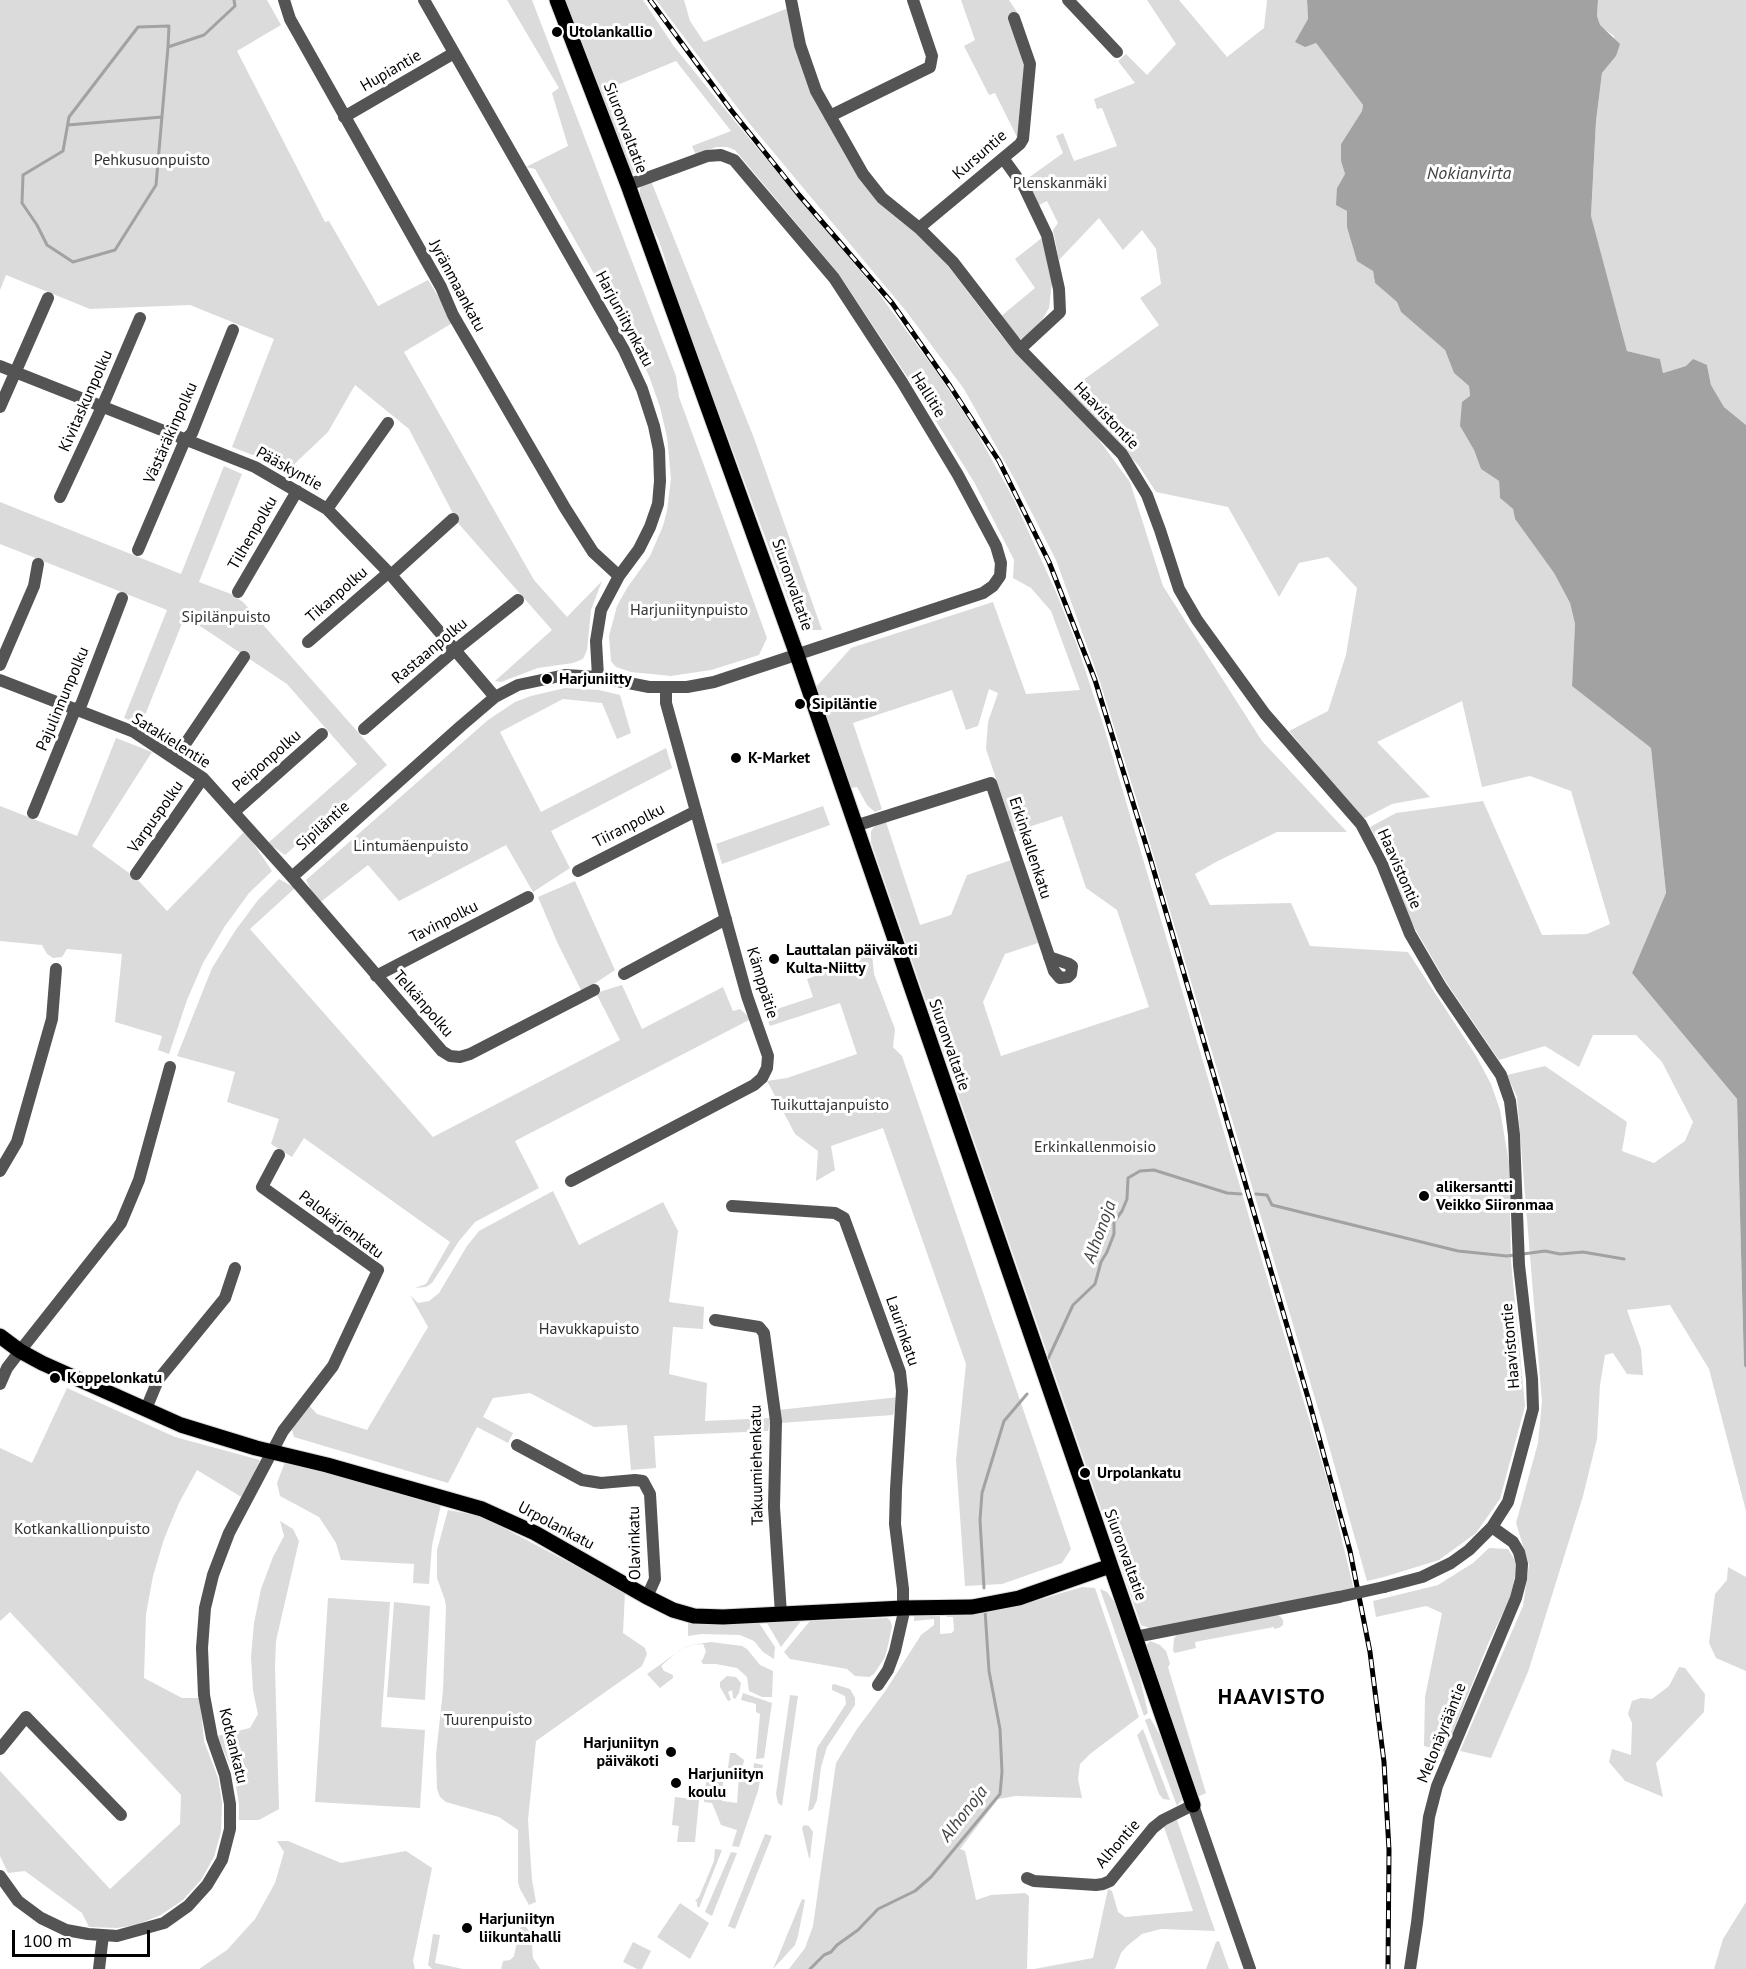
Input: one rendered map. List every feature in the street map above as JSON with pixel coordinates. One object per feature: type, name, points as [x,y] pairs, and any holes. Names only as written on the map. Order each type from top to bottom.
[{"type":"main road","name":"Siuronvaltatie","points":[[557,0],[628,185],[797,655],[1193,1805]]},
{"type":"main road","name":"Urpolankatu","points":[[0,1336],[20,1351],[181,1425],[482,1509],[535,1533],[647,1597],[673,1610],[694,1616],[723,1617],[972,1607],[1019,1598],[1110,1566]]},
{"type":"street","name":"Jyränmaankatu","points":[[284,0],[290,19],[441,287],[453,315],[565,508],[593,552],[619,576]]},
{"type":"street","name":"Harjuniitynkatu","points":[[424,0],[624,350],[642,389],[654,426],[659,450],[658,504],[639,549],[619,576],[601,609],[596,641],[598,677]]},
{"type":"street","name":"Haavistontie","points":[[791,0],[807,69],[830,116],[871,185],[882,198],[919,228],[953,262],[1020,349],[1054,386],[1104,434],[1136,474],[1154,512],[1179,589],[1197,620],[1265,714],[1361,825],[1382,864],[1410,934],[1441,987],[1501,1075],[1510,1101],[1514,1135],[1520,1265],[1533,1409],[1508,1502],[1492,1527],[1469,1550],[1451,1563],[1422,1577],[1339,1597],[1136,1637]]},
{"type":"street","points":[[830,116],[930,67],[933,56],[913,0]]},
{"type":"street","points":[[1068,0],[1117,52]]},
{"type":"street","name":"Kursuntie","points":[[919,228],[1020,144],[1023,139],[1030,64],[1014,18]]},
{"type":"street","name":"Hupiantie","points":[[344,117],[454,52]]},
{"type":"street","name":"Hallitie","points":[[628,185],[706,156],[721,155],[734,160],[834,278],[902,382],[958,475],[996,546],[1001,563],[1000,576],[993,586],[983,593],[797,655]]},
{"type":"street","points":[[1003,158],[1024,187],[1047,235],[1059,289],[1060,312],[1020,349]]},
{"type":"street","points":[[0,407],[48,298]]},
{"type":"street","name":"Kivitaskunpolku","points":[[60,498],[140,318]]},
{"type":"street","name":"Västäräkinpolku","points":[[138,550],[185,440],[192,433],[233,330]]},
{"type":"street","name":"Pääskyntie","points":[[0,366],[255,467],[327,509],[390,574],[495,697]]},
{"type":"street","points":[[327,509],[388,423]]},
{"type":"street","name":"Tilhenpolku","points":[[238,592],[297,490]]},
{"type":"street","name":"Tikanpolku","points":[[308,642],[453,519]]},
{"type":"street","points":[[0,665],[34,586],[38,564]]},
{"type":"street","name":"Pajulinnunpolku","points":[[33,813],[75,710],[81,705],[122,598]]},
{"type":"street","name":"Rastaanpolku","points":[[364,729],[454,651],[518,600]]},
{"type":"street","name":"Sipiläntie","points":[[292,877],[360,814],[495,697],[518,685],[545,677],[566,675],[598,677],[632,684],[687,687],[714,682],[797,655]]},
{"type":"street","points":[[175,759],[244,657]]},
{"type":"street","name":"Satakielentie","points":[[0,680],[134,732],[175,759],[203,778],[292,877]]},
{"type":"street","name":"Kämppätie","points":[[571,1181],[754,1085],[762,1078],[767,1068],[768,1056],[747,996],[666,703],[666,687]]},
{"type":"street","name":"Peiponpolku","points":[[234,812],[322,734]]},
{"type":"street","name":"Varpuspolku","points":[[136,874],[203,778]]},
{"type":"street","name":"Erkinkallenkatu","points":[[855,826],[991,783],[1049,957]]},
{"type":"street","name":"Tiiranpolku","points":[[578,871],[696,811]]},
{"type":"street","name":"Telkänpolku","points":[[292,877],[442,1052],[450,1056],[460,1057],[470,1054],[594,990]]},
{"type":"street","name":"Tavinpolku","points":[[376,976],[528,897]]},
{"type":"street","points":[[624,974],[726,919]]},
{"type":"street","points":[[0,1171],[17,1142],[49,1028],[56,969]]},
{"type":"street","points":[[0,1384],[7,1368],[122,1223],[139,1180],[170,1067]]},
{"type":"street","name":"Palokärjenkatu","points":[[273,1452],[288,1423],[333,1366],[378,1270],[262,1187],[279,1155]]},
{"type":"street","name":"Laurinkatu","points":[[732,1206],[835,1213],[844,1218],[900,1372],[902,1391],[895,1524],[903,1608]]},
{"type":"street","points":[[146,1409],[158,1380],[225,1298],[235,1268]]},
{"type":"street","name":"Takuumiehenkatu","points":[[715,1320],[759,1327],[764,1333],[776,1421],[774,1507],[781,1614]]},
{"type":"street","name":"Olavinkatu","points":[[517,1444],[582,1480],[601,1483],[643,1481],[650,1494],[655,1579],[647,1597]]},
{"type":"street","name":"Kotkankatu","points":[[0,1876],[18,1901],[41,1918],[66,1930],[117,1936],[164,1923],[188,1906],[207,1885],[222,1860],[230,1829],[230,1804],[225,1775],[212,1738],[204,1695],[202,1648],[206,1608],[213,1575],[229,1533],[273,1452]]},
{"type":"street","name":"Melonäyrääntie","points":[[1410,1969],[1429,1817],[1437,1786],[1516,1598],[1521,1580],[1522,1564],[1519,1552],[1513,1542],[1492,1527]]},
{"type":"street","points":[[878,1685],[888,1670],[895,1651],[903,1608]]},
{"type":"street","points":[[0,1749],[26,1717],[121,1815]]},
{"type":"street","name":"Alhontie","points":[[1027,1878],[1034,1881],[1096,1885],[1110,1881],[1153,1828],[1163,1820],[1193,1805]]},
{"type":"street","name":"Siuronvaltatie","points":[[1193,1805],[1250,1969]]},
{"type":"street","points":[[99,1969],[103,1935]]},
{"type":"green space","name":"Pehkusuonpuisto","points":[[0,0],[267,0],[281,25],[237,51],[325,222],[329,221],[378,306],[428,280],[454,322],[404,352],[534,580],[567,617],[602,581],[591,610],[587,650],[583,659],[573,663],[538,668],[501,682],[495,681],[552,630],[458,523],[409,429],[355,385],[328,432],[286,472],[273,463],[232,447],[274,339],[190,305],[90,309],[6,275],[0,290]]},
{"type":"green space","name":"Harjuniitynpuisto","points":[[507,0],[532,0],[676,376],[679,397],[767,638],[759,655],[711,670],[671,676],[631,672],[616,667],[611,661],[609,636],[617,606],[650,556],[667,511],[671,478],[667,437],[649,376],[633,343],[535,169],[526,167],[568,146],[552,93],[559,88]]},
{"type":"green space","name":"Erkinkallenmoisio","points":[[564,0],[643,0],[673,45],[718,101],[877,291],[936,371],[976,431],[1013,498],[1056,592],[1078,648],[1103,724],[1330,1490],[1354,1590],[1152,1629],[1141,1625],[871,842],[871,831],[875,826],[886,822],[920,925],[951,915],[967,875],[1011,860],[1038,943],[1005,954],[983,1002],[1001,1056],[1149,1007],[1117,910],[1086,888],[1062,816],[1014,832],[986,749],[988,722],[998,693],[989,689],[978,726],[966,730],[952,690],[853,723],[882,809],[875,812],[867,805],[857,787],[851,788],[849,785],[816,687],[851,648],[993,602],[1026,694],[1080,690],[1051,611],[1031,588],[1013,578],[1014,560],[974,482],[838,273],[735,150],[716,147],[696,155],[692,146],[731,131],[676,61],[615,86],[648,172],[636,175],[631,172]]},
{"type":"green space","points":[[656,0],[684,0],[690,21],[704,42],[788,8],[794,46],[859,176],[945,262],[1000,334],[1096,436],[1130,482],[1163,586],[1262,741],[1347,832],[1277,832],[1216,862],[1195,874],[1210,905],[1291,903],[1310,946],[1408,952],[1475,1054],[1491,1084],[1500,1110],[1509,1163],[1510,1199],[1505,1200],[1505,1212],[1510,1213],[1511,1261],[1525,1406],[1500,1499],[1476,1533],[1439,1560],[1367,1581],[1325,1432],[1142,817],[1100,682],[1056,560],[964,389],[906,311],[749,123]]},
{"type":"green space","points":[[961,0],[1009,0],[1017,12],[1011,15],[1026,64],[1019,141],[995,93],[989,95],[964,46],[975,40]]},
{"type":"green space","name":"Plenskanmäki","points":[[1147,0],[1179,0],[1227,57],[1264,28],[1267,0],[1307,0],[1308,19],[1316,43],[1363,105],[1362,111],[1341,144],[1341,161],[1345,174],[1337,188],[1347,210],[1347,227],[1373,271],[1375,283],[1397,302],[1401,312],[1445,350],[1454,373],[1469,386],[1470,396],[1460,426],[1474,450],[1481,469],[1499,481],[1500,498],[1513,509],[1515,519],[1554,573],[1570,603],[1575,624],[1572,686],[1651,748],[1666,893],[1632,973],[1737,1099],[1744,1366],[1746,1368],[1746,1511],[1709,1369],[1670,1305],[1627,1310],[1641,1349],[1643,1375],[1627,1374],[1613,1353],[1605,1355],[1600,1385],[1597,1439],[1583,1496],[1528,1672],[1491,1758],[1460,1751],[1523,1606],[1529,1565],[1516,1523],[1538,1443],[1542,1402],[1517,1097],[1507,1075],[1545,1066],[1627,1122],[1622,1151],[1654,1163],[1685,1141],[1693,1122],[1662,1062],[1636,1035],[1593,1035],[1579,1067],[1545,1046],[1499,1060],[1446,982],[1410,920],[1386,854],[1370,827],[1396,813],[1483,801],[1542,935],[1587,934],[1610,924],[1571,791],[1530,776],[1482,787],[1462,701],[1377,742],[1430,797],[1392,804],[1363,819],[1289,731],[1328,711],[1346,655],[1357,588],[1328,557],[1299,563],[1279,597],[1228,507],[1156,492],[1139,466],[1068,391],[1159,325],[1140,298],[1161,284],[1156,249],[1142,230],[1123,250],[1099,218],[1059,260],[1053,230],[1058,223],[1047,201],[1037,206],[1024,181],[1063,153],[1056,136],[1063,133],[1074,161],[1117,146],[1102,108],[1097,109],[1094,99],[1135,83],[1118,61],[1126,54],[1147,75],[1176,44]]},
{"type":"green space","points":[[1598,0],[1746,0],[1746,425],[1724,407],[1711,385],[1707,365],[1686,366],[1663,373],[1660,359],[1627,351],[1591,217],[1596,121],[1602,73],[1616,56],[1614,36],[1600,26],[1597,16]]},
{"type":"green space","points":[[651,181],[754,438],[822,630],[813,630],[796,620],[670,282],[659,241],[640,202],[640,188]]},
{"type":"green space","points":[[1043,237],[1052,283],[1049,308],[1041,322],[1023,339],[1016,338],[1000,317],[1035,288],[1015,259]]},
{"type":"green space","name":"Sipilänpuisto","points":[[224,466],[242,474],[199,582],[231,594],[243,602],[387,765],[285,855],[268,843],[357,764],[287,684],[185,616],[141,725],[124,718],[167,610],[0,544],[0,502],[181,574]]},
{"type":"green space","name":"Lintumäenpuisto","points":[[565,688],[599,690],[620,695],[631,733],[617,739],[602,703],[563,699],[500,732],[541,812],[666,748],[672,768],[551,831],[570,868],[533,892],[506,845],[399,901],[368,865],[318,904],[306,880],[488,720],[515,702]]},
{"type":"green space","points":[[116,738],[152,752],[92,846],[136,878],[167,911],[245,831],[272,871],[249,893],[225,926],[203,963],[187,1000],[169,1054],[158,1050],[162,1036],[115,1022],[122,954],[67,949],[62,957],[53,958],[47,954],[42,945],[0,941],[0,806],[77,836]]},
{"type":"green space","points":[[823,806],[830,825],[722,864],[716,844]]},
{"type":"green space","points":[[279,879],[295,888],[250,929],[433,1137],[620,1040],[596,993],[622,985],[642,1029],[723,987],[733,1011],[740,1009],[751,1019],[515,1141],[539,1188],[475,1222],[459,1241],[432,1283],[426,1287],[415,1288],[426,1284],[450,1242],[304,1138],[292,1157],[271,1144],[279,1119],[227,1102],[235,1072],[177,1056],[212,968],[258,900]]},
{"type":"green space","points":[[575,881],[615,970],[582,992],[538,897]]},
{"type":"green space","name":"Tuikuttajanpuisto","points":[[872,954],[874,974],[895,1029],[893,1047],[902,1056],[1071,1549],[1062,1563],[1002,1584],[965,1586],[956,1460],[966,1364],[883,1128],[831,1146],[835,1170],[816,1181],[818,1151],[795,1134],[767,1081],[787,1078],[857,1054],[840,1003],[770,1026],[765,1013],[813,997],[807,979]]},
{"type":"green space","name":"Havukkapuisto","points":[[553,1191],[579,1245],[663,1202],[678,1231],[669,1302],[704,1307],[703,1329],[673,1327],[669,1374],[707,1383],[705,1421],[771,1418],[768,1431],[654,1436],[656,1468],[631,1470],[627,1425],[594,1427],[530,1393],[493,1398],[483,1417],[513,1433],[508,1443],[477,1427],[448,1483],[294,1437],[292,1430],[308,1404],[317,1414],[367,1430],[428,1327],[410,1295],[418,1303],[429,1301],[439,1293],[467,1246],[479,1231]]},
{"type":"green space","name":"Kotkankallionpuisto","points":[[67,1388],[175,1437],[260,1460],[243,1498],[197,1470],[179,1503],[164,1539],[153,1576],[146,1614],[144,1678],[182,1698],[200,1698],[204,1741],[218,1778],[222,1802],[221,1832],[214,1857],[201,1880],[183,1900],[161,1915],[136,1925],[117,1928],[89,1927],[82,1913],[25,1871],[8,1873],[0,1856],[0,1771],[110,1889],[180,1824],[181,1795],[10,1612],[0,1621],[0,1448],[32,1463]]},
{"type":"green space","points":[[899,1397],[893,1415],[780,1423],[778,1410]]},
{"type":"green space","points":[[285,1462],[426,1497],[441,1505],[432,1545],[429,1584],[413,1583],[414,1564],[341,1560],[336,1543],[319,1517],[280,1496],[277,1483]]},
{"type":"green space","name":"Tuurenpuisto","points":[[448,1510],[481,1516],[625,1592],[623,1633],[645,1648],[647,1654],[642,1666],[536,1741],[528,1820],[532,1880],[536,1902],[529,1905],[518,1882],[518,1830],[499,1817],[446,1802],[440,1797],[437,1789],[436,1755],[443,1690],[446,1607],[437,1578],[437,1550]]},
{"type":"green space","points":[[280,1521],[293,1529],[299,1541],[276,1641],[279,1809],[259,1820],[239,1820],[234,1774],[217,1736],[250,1728],[258,1714],[253,1691],[251,1657],[254,1623],[261,1589],[284,1536]]},
{"type":"green space","points":[[1489,1548],[1508,1549],[1517,1564],[1511,1596],[1488,1644],[1445,1752],[1424,1746],[1425,1697],[1442,1613],[1426,1606],[1376,1617],[1373,1601],[1438,1585],[1473,1563]]},
{"type":"green space","points":[[1728,1567],[1746,1577],[1746,1671],[1716,1658],[1709,1643],[1715,1594],[1727,1580]]},
{"type":"green space","points":[[1082,1587],[1095,1588],[1139,1717],[1080,1764],[1078,1779],[1082,1798],[1016,1796],[998,1799],[960,1849],[965,1851],[976,1900],[991,1895],[1025,1893],[1029,1896],[1027,1969],[789,1969],[805,1948],[813,1926],[836,1763],[921,1635],[934,1625],[934,1619],[914,1621],[914,1615],[940,1614],[940,1634],[952,1633],[954,1630],[953,1617],[947,1617],[947,1614],[1018,1606]]},
{"type":"green space","points":[[1100,1589],[1107,1592],[1116,1604],[1138,1670],[1148,1713],[1144,1716]]},
{"type":"green space","points":[[328,1598],[390,1602],[381,1727],[425,1730],[420,1808],[315,1802]]},
{"type":"green space","points":[[394,1602],[430,1606],[425,1700],[387,1697]]},
{"type":"green space","points":[[1277,1615],[1283,1620],[1283,1625],[1279,1628],[1274,1629],[1274,1627],[1195,1642],[1196,1648],[1175,1653],[1173,1651],[1174,1638],[1177,1635]]},
{"type":"green space","points":[[887,1618],[892,1626],[885,1657],[874,1674],[869,1677],[855,1676],[847,1669],[790,1659],[784,1652],[810,1621]]},
{"type":"green space","points":[[801,1621],[781,1647],[767,1623],[767,1622]]},
{"type":"green space","points":[[688,1622],[704,1625],[759,1623],[775,1647],[774,1659],[763,1652],[754,1641],[740,1635],[688,1636]]},
{"type":"green space","points":[[1150,1641],[1160,1645],[1166,1651],[1170,1664],[1168,1667],[1206,1793],[1195,1798],[1145,1647]]},
{"type":"green space","points":[[711,1642],[742,1646],[760,1665],[773,1671],[772,1697],[762,1697],[749,1691],[747,1677],[737,1668],[703,1664],[701,1661],[706,1651],[703,1644],[681,1649]]},
{"type":"green space","points":[[677,1653],[661,1666],[664,1671],[673,1675],[673,1678],[660,1688],[647,1674]]},
{"type":"green space","points":[[1679,1667],[1685,1668],[1705,1694],[1704,1712],[1656,1763],[1663,1797],[1625,1781],[1609,1762],[1612,1749],[1631,1755],[1632,1723],[1628,1714],[1632,1701],[1641,1698],[1652,1699],[1669,1686]]},
{"type":"green space","points":[[727,1676],[736,1677],[741,1683],[735,1699],[732,1690],[728,1692],[731,1700],[728,1701],[720,1687],[720,1682]]},
{"type":"green space","points":[[834,1684],[850,1689],[855,1698],[855,1705],[827,1747],[821,1767],[817,1800],[813,1809],[808,1811],[817,1748],[846,1704],[845,1696],[832,1690]]},
{"type":"green space","points":[[743,1693],[772,1703],[764,1758],[756,1759],[760,1714],[756,1712],[756,1704],[741,1700]]},
{"type":"green space","points":[[790,1695],[798,1696],[782,1806],[778,1803],[776,1794]]},
{"type":"green space","points":[[1150,1718],[1164,1742],[1182,1794],[1182,1800],[1177,1806],[1145,1720]]},
{"type":"green space","points":[[1143,1729],[1170,1800],[1163,1799],[1159,1794],[1137,1735]]},
{"type":"green space","points":[[730,1753],[735,1753],[744,1760],[741,1775],[736,1772],[735,1776],[727,1775]]},
{"type":"green space","points":[[754,1763],[763,1765],[758,1791],[739,1847],[732,1846],[737,1830],[721,1825],[712,1803],[704,1802],[708,1774],[712,1772],[713,1780],[718,1780],[717,1769],[724,1769],[723,1788],[713,1784],[710,1790],[712,1792],[716,1789],[722,1790],[722,1801],[737,1803],[739,1776],[753,1776]]},
{"type":"green space","points":[[675,1797],[699,1800],[695,1842],[677,1842],[679,1826],[672,1825]]},
{"type":"green space","points":[[1176,1817],[1215,1931],[1161,1929],[1142,1934],[1121,1953],[1115,1969],[1034,1969],[1093,1958],[1108,1889],[1112,1891],[1118,1912],[1125,1917],[1193,1911],[1163,1824]]},
{"type":"green space","points":[[804,1825],[809,1826],[813,1832],[810,1858],[802,1828]]},
{"type":"green space","points":[[765,1834],[772,1836],[735,1929],[728,1926]]},
{"type":"green space","points":[[277,1841],[288,1841],[341,1863],[406,1851],[432,1868],[413,1961],[415,1969],[199,1969],[227,1950],[255,1919],[275,1883],[284,1852]]},
{"type":"green space","points":[[715,1849],[722,1850],[699,1908],[695,1901],[699,1897],[714,1861]]},
{"type":"green space","points":[[731,1852],[737,1853],[712,1916],[705,1912]]},
{"type":"green space","points":[[802,1899],[805,1900],[795,1945],[773,1969]]},
{"type":"green space","points":[[1746,1902],[1746,1969],[1714,1969],[1723,1939]]},
{"type":"green space","points":[[680,1903],[709,1923],[690,1959],[657,1937]]},
{"type":"green space","points":[[524,1924],[531,1934],[533,1958],[540,1969],[501,1969],[503,1961],[510,1960],[514,1956],[520,1928]]},
{"type":"green space","points":[[433,1934],[440,1935],[435,1963],[463,1969],[432,1969],[428,1965]]},
{"type":"green space","points":[[1219,1941],[1229,1969],[1206,1969],[1216,1942]]},
{"type":"green space","points":[[633,1942],[651,1951],[642,1969],[623,1962]]},
{"type":"water","name":"Nokianvirta","points":[[1307,0],[1598,0],[1597,16],[1600,25],[1620,44],[1616,56],[1602,73],[1596,121],[1591,216],[1627,351],[1660,359],[1663,373],[1686,366],[1693,359],[1707,365],[1711,385],[1724,407],[1746,425],[1746,1368],[1744,1366],[1737,1099],[1632,973],[1666,893],[1651,748],[1572,686],[1575,624],[1570,603],[1554,573],[1515,519],[1513,509],[1500,498],[1499,481],[1481,469],[1474,450],[1460,426],[1462,402],[1470,396],[1469,386],[1454,373],[1445,350],[1401,312],[1397,302],[1375,283],[1373,271],[1357,261],[1347,227],[1347,211],[1336,205],[1337,188],[1345,174],[1341,161],[1341,144],[1362,111],[1363,105],[1316,43],[1305,47],[1295,42],[1308,19]]},
{"type":"waterway","points":[[168,47],[169,26],[138,27],[69,117],[63,151],[23,175],[22,203],[47,245],[73,262],[115,250],[156,185],[168,47],[204,35],[235,6],[234,0]]},
{"type":"waterway","points":[[68,125],[162,117]]},
{"type":"waterway","name":"Alhonoja","points":[[1047,1361],[1073,1305],[1095,1284],[1101,1262],[1114,1234],[1114,1222],[1127,1199],[1128,1178],[1140,1171],[1154,1170],[1227,1193],[1241,1194]]},
{"type":"waterway","name":"Alhonoja","points":[[1256,1194],[1267,1195],[1272,1205],[1458,1251],[1515,1255]]},
{"type":"waterway","name":"Alhonoja","points":[[1523,1254],[1545,1251],[1560,1254],[1583,1252],[1624,1259]]},
{"type":"waterway","name":"Alhonoja","points":[[984,1588],[980,1520],[982,1493],[1004,1421],[1027,1394]]},
{"type":"waterway","name":"Alhonoja","points":[[810,1969],[824,1955],[858,1930],[878,1909],[915,1891],[931,1877],[1000,1794],[1002,1772],[1000,1729],[989,1671],[985,1610]]},
{"type":"railway","points":[[650,0],[731,110],[799,195],[892,303],[950,386],[999,461],[1049,562],[1095,680],[1151,861],[1309,1401],[1350,1551],[1370,1652],[1384,1762],[1389,1850],[1388,1969]]},
{"type":"place","name":"Utolankallio","points":[[557,32]]},
{"type":"place","name":"Harjuniitty","points":[[547,679]]},
{"type":"place","name":"Sipiläntie","points":[[800,704]]},
{"type":"place","name":"K-Market","points":[[736,758]]},
{"type":"place","name":"Lauttalan päiväkoti Kulta-Niitty","points":[[774,959]]},
{"type":"place","name":"alikersantti Veikko Siironmaa","points":[[1424,1196]]},
{"type":"place","name":"Koppelonkatu","points":[[55,1378]]},
{"type":"place","name":"Urpolankatu","points":[[1085,1473]]},
{"type":"place","name":"Harjuniityn päiväkoti","points":[[671,1752]]},
{"type":"place","name":"Harjuniityn koulu","points":[[676,1783]]},
{"type":"place","name":"Harjuniityn liikuntahalli","points":[[467,1928]]},
{"type":"district","name":"HAAVISTO","points":[[1272,1698]]}]
